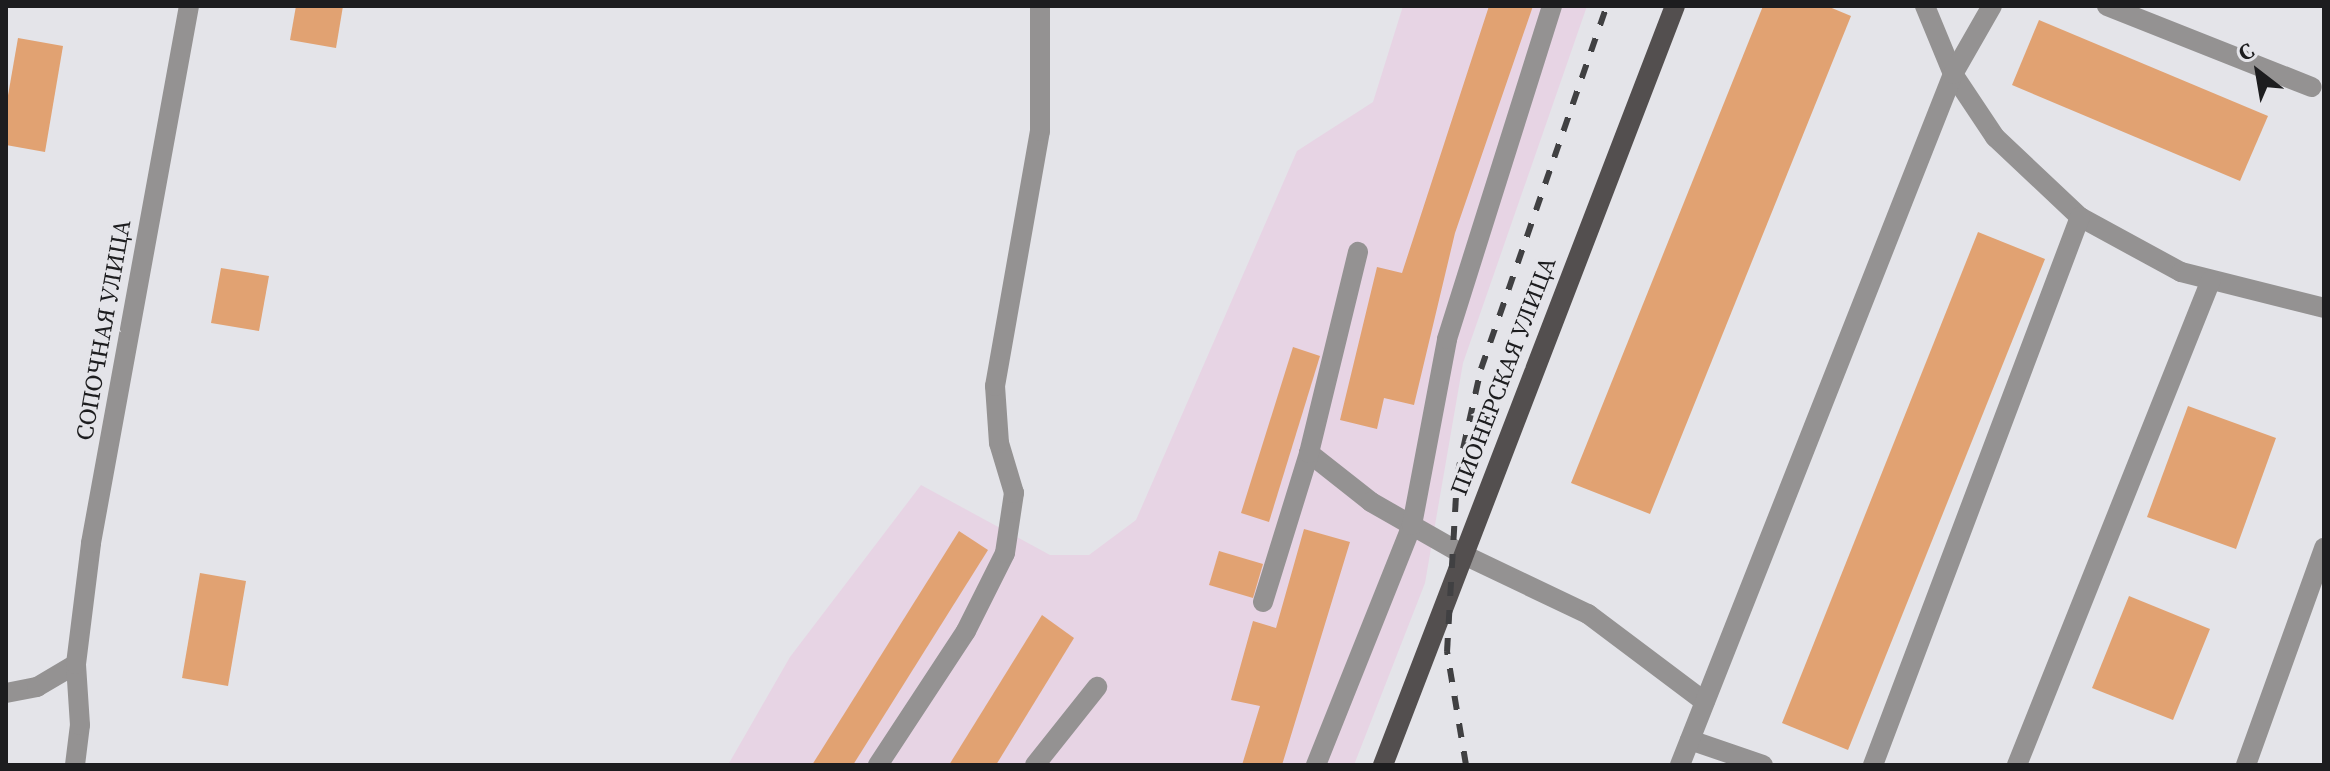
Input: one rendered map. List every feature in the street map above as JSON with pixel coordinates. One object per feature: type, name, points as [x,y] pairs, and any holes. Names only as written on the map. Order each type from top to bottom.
[{"type":"main road","name":"ПИОНЕРСКАЯ УЛИЦА","points":[[1383,765],[1675,6]]},
{"type":"street","name":"СОПОЧНАЯ УЛИЦА","points":[[75,765],[80,725],[76,664],[91,543],[189,6]]},
{"type":"street","points":[[878,765],[966,631],[1005,553],[1014,493],[999,443],[995,386],[1040,131],[1040,6]]},
{"type":"street","points":[[1316,765],[1412,525],[1447,339],[1552,6]]},
{"type":"street","points":[[1925,6],[1953,74],[1995,137],[2080,217],[2181,272],[2324,308]]},
{"type":"street","points":[[1680,765],[1953,74],[1992,6]]},
{"type":"street","points":[[2107,6],[2312,87]]},
{"type":"street","points":[[1873,765],[2080,217]]},
{"type":"street","points":[[1263,602],[1309,453],[1358,252]]},
{"type":"street","points":[[2017,765],[2211,280]]},
{"type":"street","points":[[1309,453],[1371,502],[1462,554],[1588,614],[1705,702]]},
{"type":"street","points":[[2246,765],[2324,548]]},
{"type":"street","points":[[6,693],[37,687],[76,664]]},
{"type":"street","points":[[1035,765],[1097,687]]},
{"type":"street","points":[[1690,740],[1763,765]]},
{"type":"shaded area","points":[[1403,6],[1587,6],[1463,363],[1425,583],[1354,765],[728,765],[790,657],[921,485],[1050,555],[1089,555],[1136,520],[1297,151],[1373,102]]},
{"type":"building","points":[[296,6],[343,6],[336,48],[290,40]]},
{"type":"building","points":[[1489,6],[1533,6],[1455,233],[1414,405],[1384,398],[1377,429],[1340,420],[1377,267],[1402,273]]},
{"type":"building","points":[[1763,6],[1827,6],[1851,16],[1650,514],[1571,483]]},
{"type":"building","points":[[2039,20],[2268,116],[2240,181],[2012,85]]},
{"type":"building","points":[[18,38],[63,46],[45,152],[6,145],[6,107]]},
{"type":"building","points":[[1978,232],[2045,259],[1848,750],[1782,723]]},
{"type":"building","points":[[221,268],[269,276],[259,331],[211,323]]},
{"type":"building","points":[[1293,347],[1320,356],[1269,522],[1241,513]]},
{"type":"building","points":[[2188,406],[2276,438],[2236,549],[2147,517]]},
{"type":"building","points":[[1304,529],[1350,542],[1282,765],[1242,765],[1260,706],[1231,700],[1253,621],[1276,628]]},
{"type":"building","points":[[959,531],[988,550],[853,765],[812,765]]},
{"type":"building","points":[[1219,551],[1263,564],[1253,598],[1209,585]]},
{"type":"building","points":[[200,573],[246,581],[228,686],[182,678]]},
{"type":"building","points":[[2129,596],[2210,629],[2173,720],[2092,688]]},
{"type":"building","points":[[1042,615],[1074,638],[996,765],[949,765]]},
{"type":"railway","points":[[1466,765],[1447,652],[1457,476],[1481,369],[1607,6]]}]
